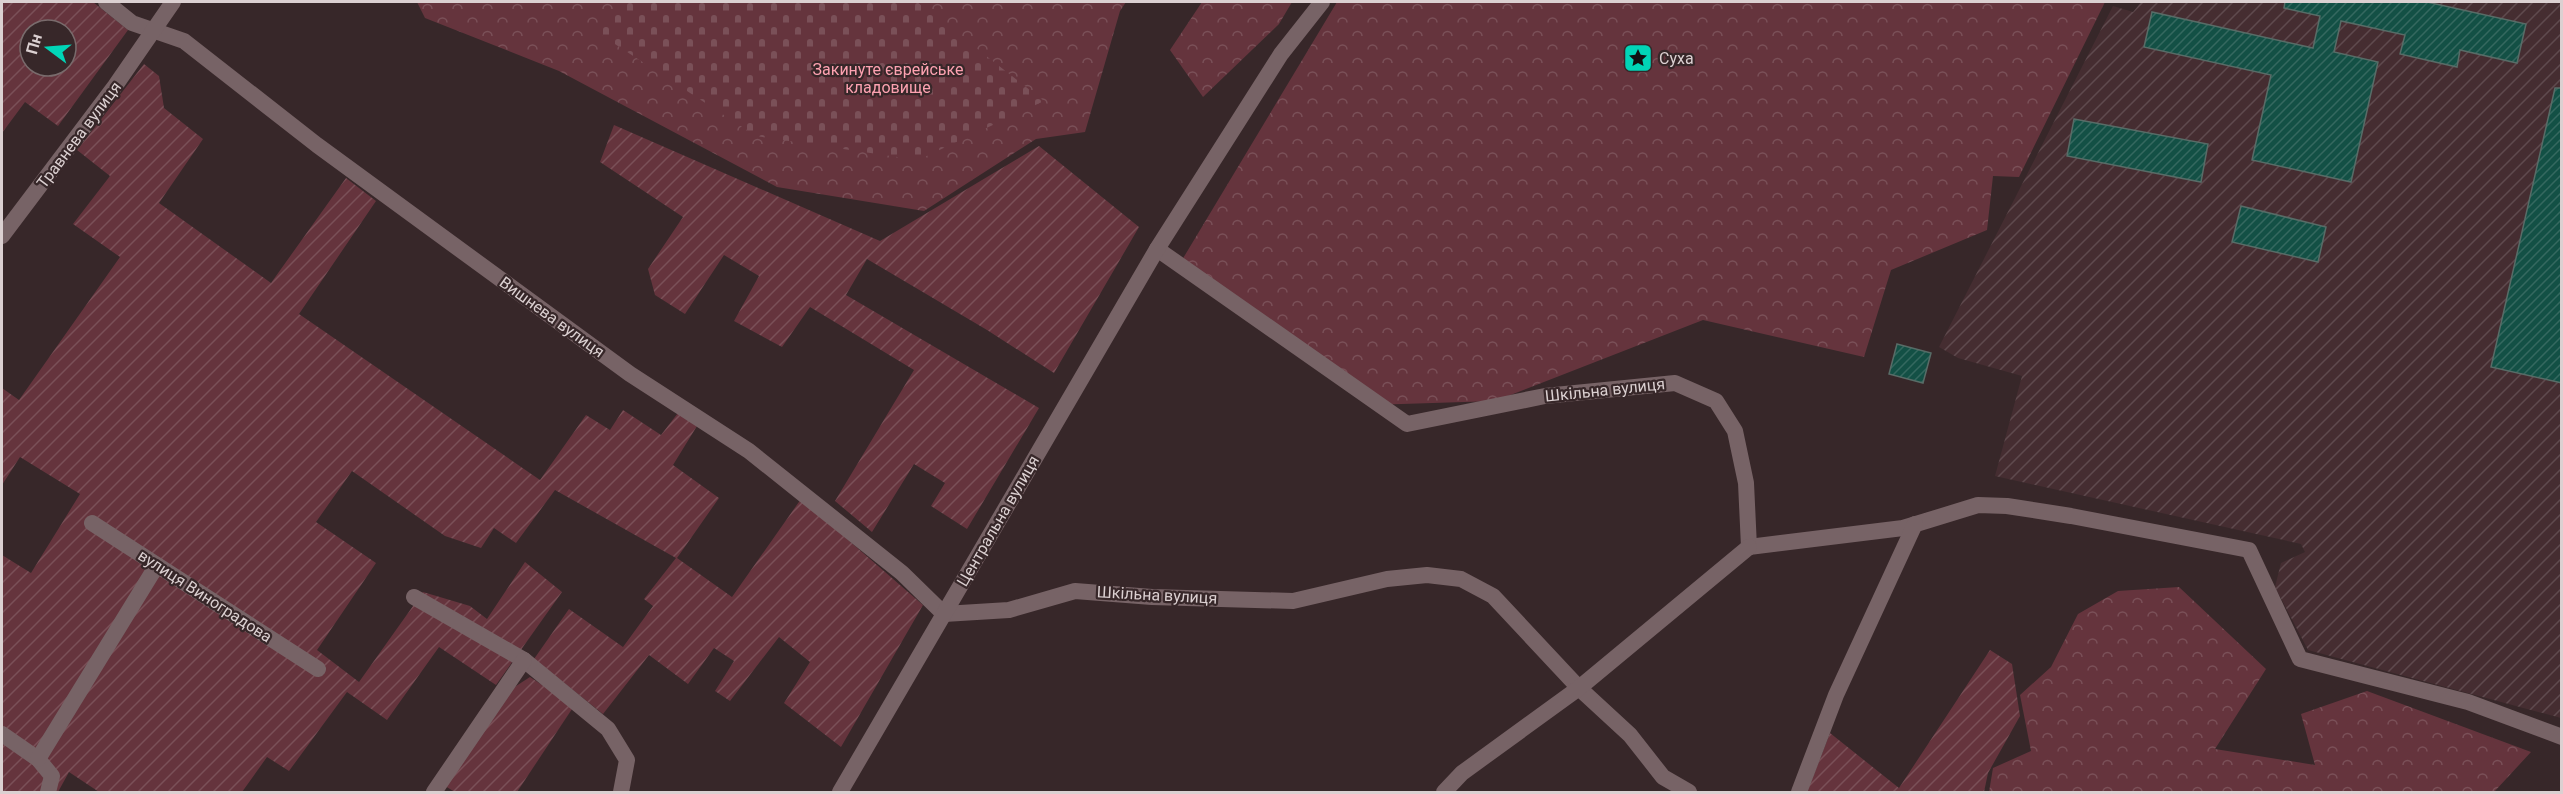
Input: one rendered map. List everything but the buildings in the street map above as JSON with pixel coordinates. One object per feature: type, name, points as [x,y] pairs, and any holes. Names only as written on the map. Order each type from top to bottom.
[{"type":"street","points":[[106,2],[132,24],[153,31]]},
{"type":"street","name":"Травнева вулиця","points":[[2,236],[115,86],[173,2]]},
{"type":"street","name":"Центральна вулиця","points":[[840,792],[1157,249],[1281,54],[1322,2]]},
{"type":"street","name":"Вишнева вулиця","points":[[153,31],[184,42],[317,145],[630,374],[749,452],[902,573],[944,614]]},
{"type":"street","name":"Шкільна вулиця","points":[[1157,249],[1407,424],[1545,396],[1676,383],[1716,401],[1735,431],[1746,483],[1749,548]]},
{"type":"street","points":[[1444,792],[1462,773],[1579,688],[1749,548],[1903,528],[1978,505],[2007,506],[2250,550],[2300,659],[2468,702],[2562,737]]},
{"type":"street","name":"вулиця Виноградова","points":[[92,523],[318,669]]},
{"type":"street","points":[[1799,792],[1836,695],[1915,524]]},
{"type":"street","points":[[38,759],[157,566]]},
{"type":"street","name":"Шкільна вулиця","points":[[944,614],[1010,610],[1075,591],[1152,597],[1293,601],[1387,579],[1428,574],[1461,579],[1493,596],[1579,688],[1630,735],[1662,777],[1689,792]]},
{"type":"street","points":[[414,597],[524,660],[608,729],[627,760],[621,792]]},
{"type":"street","points":[[435,792],[524,660]]},
{"type":"street","points":[[2,734],[38,759],[52,776],[48,792]]},
{"type":"shaded area","points":[[2141,2],[2561,2],[2561,718],[2308,650],[2275,587],[2281,563],[2305,552],[2301,544],[1995,476],[2022,376],[1958,358],[1939,347],[2113,6],[2133,12]]},
{"type":"green space","points":[[2,2],[93,2],[128,30],[58,126],[25,102],[2,133]]},
{"type":"green space","points":[[417,2],[1126,2],[1120,11],[1085,132],[1036,139],[924,211],[777,187],[559,71],[425,18]]},
{"type":"green space","name":"Закинуте єврейське кладовище","points":[[621,2],[917,2],[1044,101],[918,160],[756,136],[598,33]]},
{"type":"green space","points":[[1202,2],[1292,2],[1279,24],[1203,97],[1170,50]]},
{"type":"green space","points":[[1337,2],[2105,2],[2019,177],[1993,176],[1987,230],[1891,270],[1864,357],[1703,320],[1495,401],[1370,405],[1179,265]]},
{"type":"green space","points":[[144,64],[159,76],[164,108],[203,139],[159,203],[271,283],[346,178],[376,201],[299,314],[540,480],[586,415],[610,430],[623,410],[661,435],[678,413],[697,426],[673,465],[719,498],[677,558],[732,597],[801,499],[923,605],[841,747],[784,703],[810,662],[779,637],[730,701],[715,691],[734,661],[714,648],[688,684],[649,655],[603,714],[534,659],[569,609],[623,647],[653,606],[644,599],[676,558],[555,490],[516,543],[494,528],[481,548],[445,536],[352,471],[316,522],[376,563],[317,650],[359,682],[423,592],[470,606],[487,619],[525,562],[562,592],[496,685],[439,647],[387,720],[347,692],[289,771],[267,757],[242,792],[99,792],[69,772],[58,792],[2,792],[2,555],[31,573],[80,494],[20,457],[2,485],[2,388],[19,400],[120,257],[73,224],[110,176],[77,150]]},
{"type":"green space","points":[[614,125],[880,241],[1039,146],[1139,227],[1054,373],[987,330],[867,259],[846,295],[1039,408],[967,529],[931,506],[945,483],[914,464],[872,532],[835,501],[914,370],[810,307],[782,347],[734,321],[759,276],[724,255],[685,314],[655,295],[648,269],[683,217],[600,162]]},
{"type":"green space","points":[[2179,587],[2266,669],[2215,749],[2315,765],[2301,714],[2367,691],[2531,752],[2494,792],[1989,792],[1993,768],[2031,751],[2020,695],[2051,667],[2078,614],[2118,591]]},
{"type":"green space","points":[[1990,650],[2012,664],[2020,716],[1988,773],[1984,792],[1807,792],[1830,733],[1899,788]]},
{"type":"green space","points":[[530,677],[574,706],[517,792],[455,792],[445,786],[513,688]]},
{"type":"place","name":"Суха","points":[[1638,58]]}]
